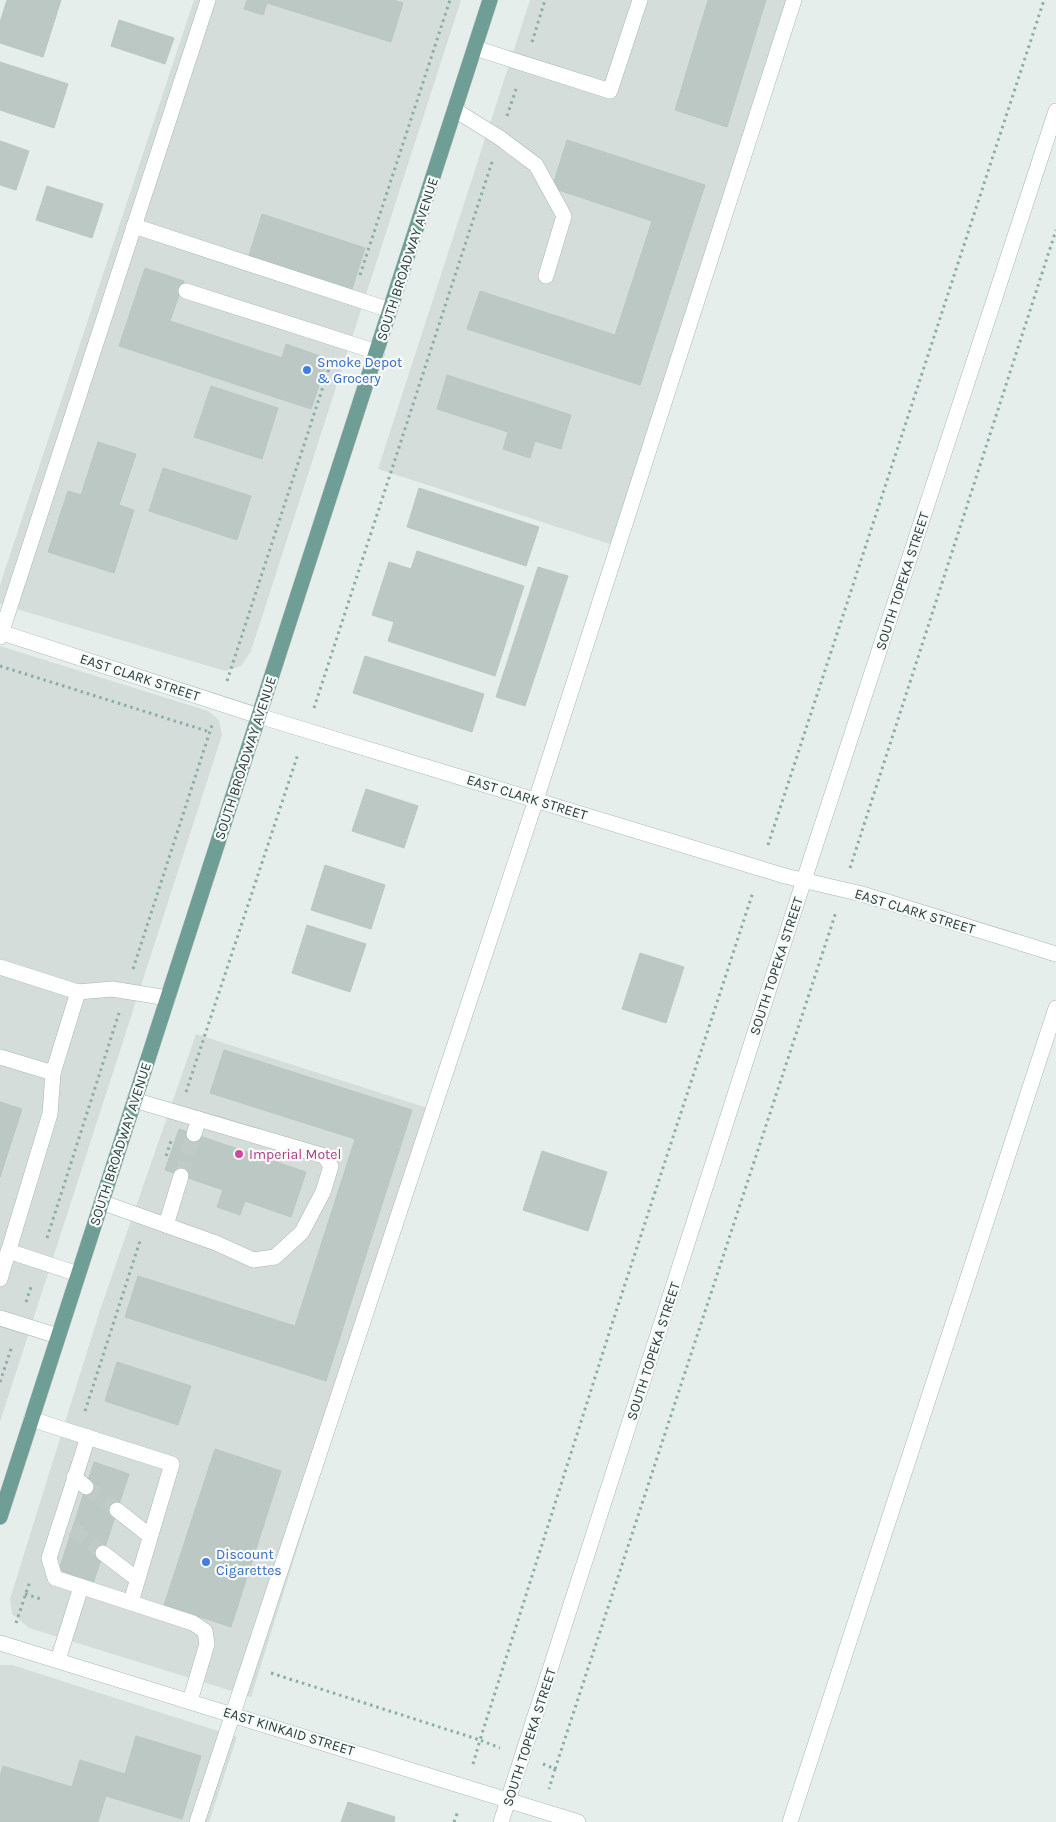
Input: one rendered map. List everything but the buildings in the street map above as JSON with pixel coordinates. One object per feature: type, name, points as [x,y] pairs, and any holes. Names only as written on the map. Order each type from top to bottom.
[{"type":"main road","name":"SOUTH BROADWAY AVENUE","points":[[0,1517],[490,0]]},
{"type":"street","points":[[0,634],[208,0]]},
{"type":"street","points":[[475,48],[610,91],[640,0]]},
{"type":"street","points":[[197,1822],[536,800],[794,0]]},
{"type":"street","points":[[455,110],[500,138],[536,165],[564,216],[546,276]]},
{"type":"street","name":"SOUTH TOPEKA STREET","points":[[501,1822],[804,880],[1056,111]]},
{"type":"street","points":[[134,226],[390,310]]},
{"type":"street","points":[[186,291],[377,352]]},
{"type":"street","name":"EAST CLARK STREET","points":[[0,634],[259,716],[536,800],[804,880],[843,889],[1056,954]]},
{"type":"street","points":[[0,967],[78,992],[112,989],[168,998]]},
{"type":"street","points":[[0,1279],[50,1114],[53,1073],[78,992]]},
{"type":"street","points":[[790,1822],[1056,1008]]},
{"type":"street","points":[[0,1057],[53,1073]]},
{"type":"street","points":[[101,1202],[216,1243],[253,1260],[275,1257],[302,1232],[323,1192],[331,1166],[324,1156],[134,1100]]},
{"type":"street","points":[[194,1134],[199,1119]]},
{"type":"street","points":[[166,1225],[181,1176]]},
{"type":"street","points":[[8,1251],[78,1274]]},
{"type":"street","points":[[0,1318],[58,1336]]},
{"type":"street","points":[[31,1419],[172,1464],[131,1602]]},
{"type":"street","points":[[83,1435],[80,1482],[67,1524],[49,1558],[55,1578],[193,1623],[205,1631],[207,1644],[190,1701]]},
{"type":"street","points":[[117,1510],[150,1536]]},
{"type":"street","points":[[103,1553],[137,1579]]},
{"type":"street","points":[[58,1660],[81,1587]]},
{"type":"street","name":"EAST KINKAID STREET","points":[[4,1644],[232,1713],[578,1822]]},
{"type":"path","points":[[165,1159],[178,1113],[306,730],[545,0]]},
{"type":"path","points":[[555,1769],[1056,230]]},
{"type":"path","points":[[0,666],[210,732]]},
{"type":"path","points":[[83,1435],[147,1219]]},
{"type":"path","points":[[4,1644],[31,1575]]},
{"type":"shaded area","points":[[194,0],[461,0],[251,651],[241,666],[225,671],[0,604],[0,585]]},
{"type":"shaded area","points":[[530,0],[791,0],[616,546],[378,469]]},
{"type":"shaded area","points":[[0,646],[208,711],[219,720],[222,735],[0,1422]]},
{"type":"shaded area","points":[[196,1034],[434,1110],[251,1697],[29,1628],[12,1614],[10,1599],[100,1310]]},
{"type":"shaded area","points":[[0,1665],[12,1665],[237,1737],[209,1822],[0,1822]]},
{"type":"tunnel","points":[[181,1176],[194,1134]]},
{"type":"tunnel","points":[[86,1487],[117,1510]]},
{"type":"tunnel","points":[[73,1529],[103,1553]]},
{"type":"place","name":"Smoke Depot & Grocery","points":[[307,370]]},
{"type":"place","name":"Imperial Motel","points":[[239,1154]]},
{"type":"place","name":"Discount Cigarettes","points":[[206,1562]]}]
